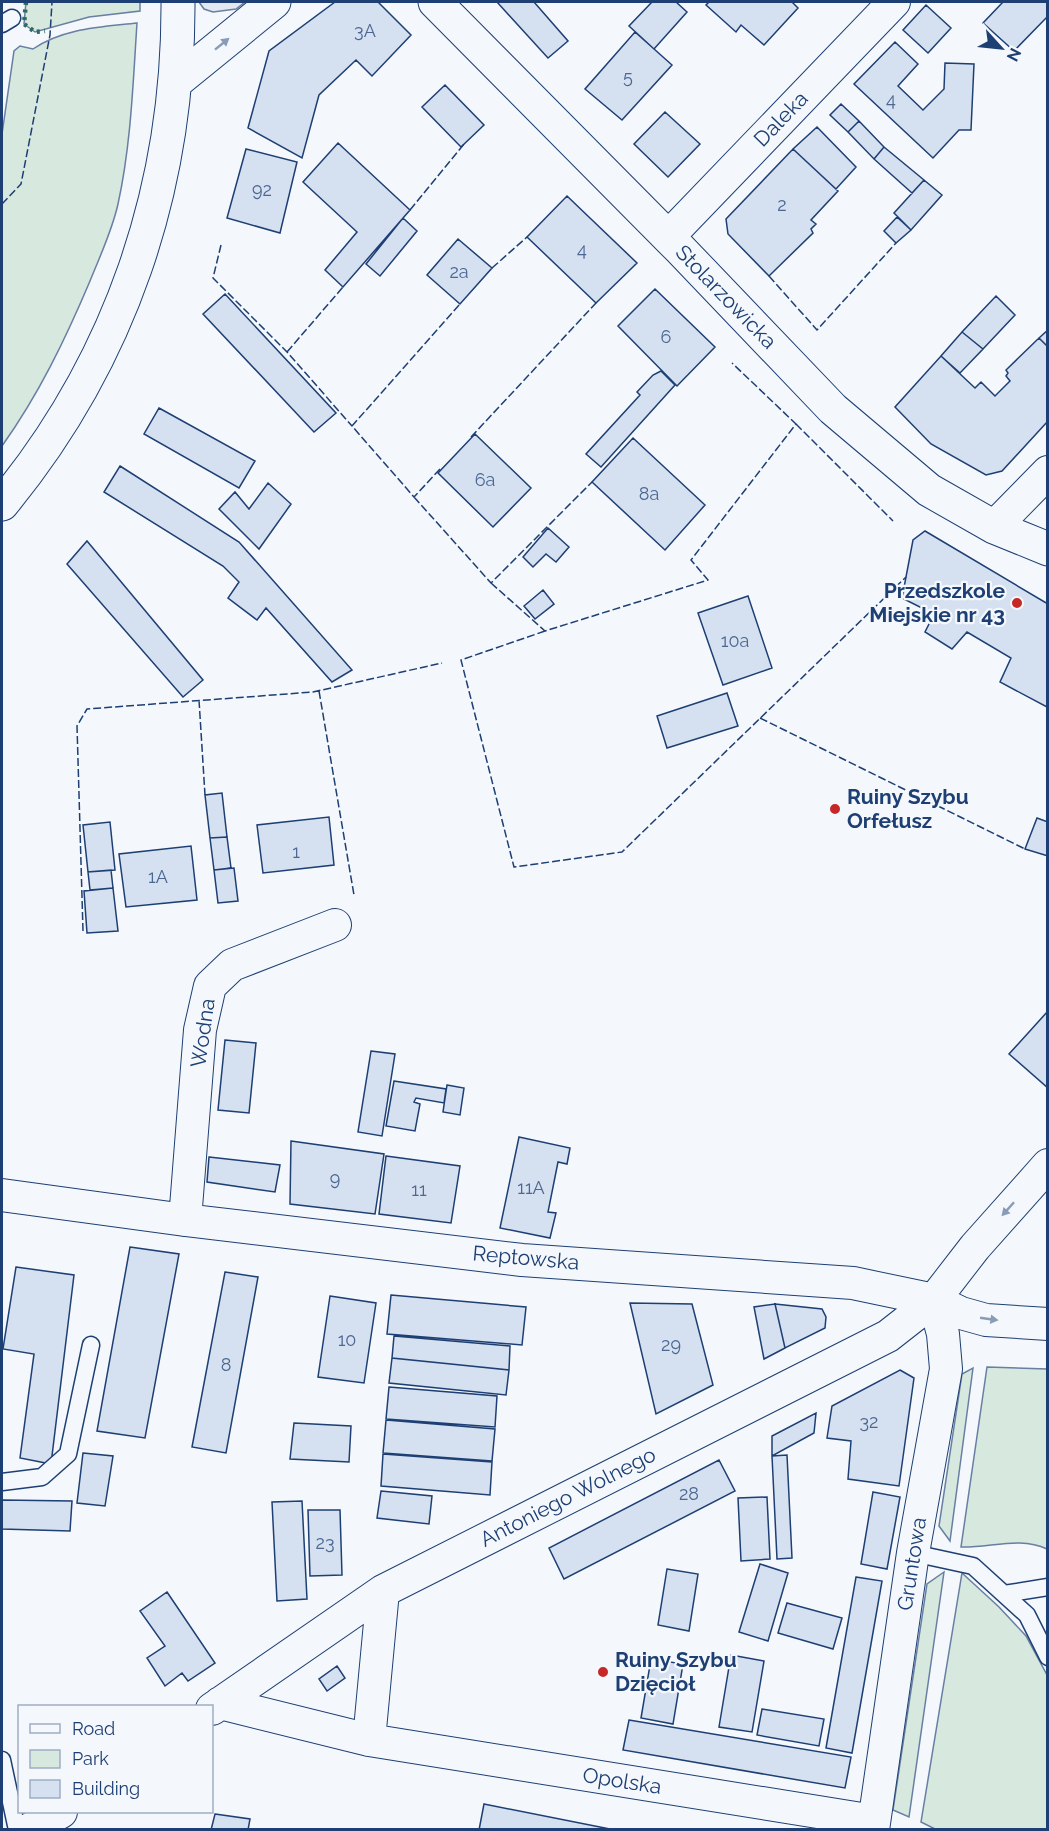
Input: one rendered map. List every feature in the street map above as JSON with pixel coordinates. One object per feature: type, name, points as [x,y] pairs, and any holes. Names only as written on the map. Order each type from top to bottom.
[{"type":"street","points":[[2,504],[55,434],[86,384],[114,327],[142,253],[155,203],[177,81],[178,2]]},
{"type":"street","points":[[177,81],[274,2]]},
{"type":"street","name":"Stolarzowicka","points":[[435,2],[668,237],[833,409],[929,490],[994,527],[1047,549]]},
{"type":"street","name":"Daleka","points":[[668,237],[894,2]]},
{"type":"street","points":[[994,527],[1047,472]]},
{"type":"street","name":"Wodna","points":[[185,1220],[200,1030],[210,986],[232,965],[335,925]]},
{"type":"street","name":"Antoniego Wolnego","points":[[216,1706],[383,1591],[888,1336],[934,1300],[975,1247],[1047,1165]]},
{"type":"street","name":"Reptowska","points":[[2,1195],[185,1220],[522,1260],[853,1283],[934,1300],[961,1313],[986,1320],[1047,1323]]},
{"type":"street","name":"Gruntowa","points":[[873,1826],[913,1553],[946,1369],[943,1334],[934,1300]]},
{"type":"street","points":[[369,1740],[383,1591]]},
{"type":"street","name":"Opolska","points":[[216,1706],[369,1740],[873,1826]]},
{"type":"street","points":[[28,1830],[60,1813]]},
{"type":"lane","points":[[2,1482],[42,1477],[68,1454],[90,1345]]},
{"type":"lane","points":[[913,1553],[973,1566],[1027,1615],[1047,1657]]},
{"type":"lane","points":[[1005,1594],[1047,1587]]},
{"type":"lane","points":[[2,1760],[16,1830]]},
{"type":"green space","points":[[26,2],[140,2],[140,11],[89,17],[35,32],[24,24]]},
{"type":"green space","points":[[137,23],[129,137],[118,204],[106,243],[61,345],[40,386],[2,446],[2,134],[14,51],[20,46],[33,49],[70,33],[97,27]]},
{"type":"green space","points":[[987,1367],[1047,1369],[1047,1549],[1026,1543],[961,1547]]},
{"type":"green space","points":[[973,1368],[950,1541],[939,1526],[962,1374]]},
{"type":"green space","points":[[944,1572],[909,1817],[893,1810],[927,1584]]},
{"type":"green space","points":[[962,1573],[1026,1636],[1047,1675],[1047,1829],[935,1829],[921,1822]]},
{"type":"shaded area","points":[[199,2],[245,2],[236,9],[213,12],[204,9]]},
{"type":"building","points":[[335,2],[378,2],[411,35],[372,76],[356,60],[319,95],[302,158],[248,128],[269,51]]},
{"type":"building","points":[[497,2],[534,2],[568,41],[548,58]]},
{"type":"building","points":[[652,2],[676,2],[687,12],[654,49],[629,26]]},
{"type":"building","points":[[709,2],[792,2],[798,8],[764,45],[741,25],[736,32],[706,5]]},
{"type":"building","points":[[1003,2],[1048,2],[1048,16],[1014,51],[983,23]]},
{"type":"building","points":[[926,5],[951,28],[928,53],[903,30]]},
{"type":"building","points":[[635,32],[672,65],[622,120],[585,89]]},
{"type":"building","points":[[895,42],[918,64],[898,86],[923,110],[944,89],[945,63],[974,64],[971,130],[959,130],[933,158],[854,84]]},
{"type":"building","points":[[445,85],[484,125],[461,147],[422,107]]},
{"type":"building","points":[[841,104],[859,121],[848,132],[830,115]]},
{"type":"building","points":[[665,112],[700,144],[668,177],[634,144]]},
{"type":"building","points":[[859,121],[884,147],[874,159],[848,132]]},
{"type":"building","points":[[817,127],[856,167],[836,189],[793,149]]},
{"type":"building","points":[[338,143],[410,210],[343,287],[325,270],[357,232],[303,182]]},
{"type":"building","points":[[884,147],[924,180],[912,193],[874,159]]},
{"type":"building","points":[[246,149],[297,162],[280,233],[227,218]]},
{"type":"building","points":[[793,149],[838,191],[811,220],[816,224],[811,229],[813,233],[769,276],[728,234],[726,219]]},
{"type":"building","points":[[924,180],[942,195],[911,230],[894,213]]},
{"type":"building","points":[[567,196],[637,263],[596,303],[527,237]]},
{"type":"building","points":[[897,217],[911,230],[896,243],[884,231]]},
{"type":"building","points":[[403,218],[417,231],[380,276],[366,264]]},
{"type":"building","points":[[458,239],[492,268],[460,304],[427,275]]},
{"type":"building","points":[[655,289],[715,347],[677,386],[618,326]]},
{"type":"building","points":[[225,294],[336,413],[314,432],[203,314]]},
{"type":"building","points":[[996,296],[1015,315],[983,349],[962,332]]},
{"type":"building","points":[[1048,330],[1048,347],[1039,338]]},
{"type":"building","points":[[962,332],[983,349],[960,373],[941,356]]},
{"type":"building","points":[[1039,338],[1048,347],[1048,421],[1002,471],[986,475],[931,444],[895,407],[941,356],[975,388],[981,382],[995,396],[1010,381],[1006,376],[1008,373],[1006,370]]},
{"type":"building","points":[[661,371],[675,385],[601,467],[586,454],[640,395],[637,392],[653,375]]},
{"type":"building","points":[[159,408],[255,461],[239,488],[144,434]]},
{"type":"building","points":[[475,434],[531,488],[493,527],[438,473]]},
{"type":"building","points":[[633,438],[705,505],[665,550],[592,482]]},
{"type":"building","points":[[120,466],[239,542],[352,670],[332,682],[266,608],[257,620],[228,598],[239,582],[223,566],[104,492]]},
{"type":"building","points":[[268,483],[291,504],[259,549],[219,509],[235,492],[249,509]]},
{"type":"building","points":[[548,528],[569,547],[556,562],[546,554],[533,567],[523,557]]},
{"type":"building","points":[[925,531],[1048,604],[1047,707],[1000,682],[1011,658],[967,632],[952,649],[925,632],[934,614],[902,598],[913,540]]},
{"type":"building","points":[[87,541],[203,680],[183,697],[67,564]]},
{"type":"building","points":[[543,590],[554,604],[535,619],[524,606]]},
{"type":"building","points":[[748,596],[772,668],[723,685],[698,613]]},
{"type":"building","points":[[727,693],[738,726],[667,748],[657,716]]},
{"type":"building","points":[[222,793],[227,837],[210,838],[205,795]]},
{"type":"building","points":[[329,817],[334,865],[263,873],[257,825]]},
{"type":"building","points":[[1037,818],[1048,822],[1048,856],[1025,849]]},
{"type":"building","points":[[110,822],[115,870],[88,872],[83,825]]},
{"type":"building","points":[[227,837],[231,868],[214,870],[210,838]]},
{"type":"building","points":[[191,846],[197,900],[126,907],[119,854]]},
{"type":"building","points":[[234,868],[238,901],[218,903],[214,870]]},
{"type":"building","points":[[111,870],[113,888],[90,890],[88,872]]},
{"type":"building","points":[[113,888],[118,931],[87,933],[84,891]]},
{"type":"building","points":[[1048,1011],[1048,1088],[1009,1054]]},
{"type":"building","points":[[225,1040],[256,1043],[249,1113],[218,1110]]},
{"type":"building","points":[[371,1051],[395,1054],[382,1136],[358,1132]]},
{"type":"building","points":[[394,1081],[446,1089],[444,1103],[416,1098],[414,1102],[420,1104],[415,1131],[386,1126]]},
{"type":"building","points":[[447,1085],[464,1088],[460,1115],[443,1112]]},
{"type":"building","points":[[519,1137],[570,1148],[567,1164],[558,1162],[548,1212],[556,1213],[550,1238],[500,1228]]},
{"type":"building","points":[[291,1141],[384,1154],[375,1214],[290,1204]]},
{"type":"building","points":[[386,1156],[460,1166],[451,1223],[379,1214]]},
{"type":"building","points":[[209,1157],[280,1165],[275,1192],[207,1182]]},
{"type":"building","points":[[130,1247],[179,1254],[145,1438],[97,1431]]},
{"type":"building","points":[[16,1267],[74,1275],[51,1464],[20,1458],[34,1354],[3,1349]]},
{"type":"building","points":[[225,1272],[258,1277],[226,1453],[192,1447]]},
{"type":"building","points":[[391,1295],[526,1307],[522,1345],[387,1334]]},
{"type":"building","points":[[330,1296],[376,1303],[364,1383],[318,1377]]},
{"type":"building","points":[[630,1303],[692,1304],[713,1385],[656,1414]]},
{"type":"building","points":[[775,1304],[822,1309],[826,1317],[825,1328],[785,1348]]},
{"type":"building","points":[[775,1304],[785,1348],[764,1359],[754,1307]]},
{"type":"building","points":[[394,1336],[510,1346],[509,1370],[392,1358]]},
{"type":"building","points":[[392,1358],[509,1370],[506,1395],[389,1383]]},
{"type":"building","points":[[900,1370],[914,1378],[899,1486],[848,1479],[851,1441],[827,1438],[832,1406]]},
{"type":"building","points":[[389,1387],[497,1396],[495,1427],[386,1419]]},
{"type":"building","points":[[816,1413],[814,1433],[772,1456],[772,1436]]},
{"type":"building","points":[[386,1420],[495,1429],[492,1461],[383,1453]]},
{"type":"building","points":[[294,1423],[351,1426],[349,1462],[290,1459]]},
{"type":"building","points":[[83,1453],[113,1456],[105,1506],[77,1503]]},
{"type":"building","points":[[383,1454],[492,1462],[490,1495],[381,1486]]},
{"type":"building","points":[[787,1455],[792,1558],[777,1559],[772,1456]]},
{"type":"building","points":[[719,1460],[735,1491],[564,1579],[549,1548]]},
{"type":"building","points":[[381,1491],[432,1496],[429,1524],[377,1518]]},
{"type":"building","points":[[873,1492],[900,1497],[887,1569],[861,1564]]},
{"type":"building","points":[[767,1497],[770,1559],[741,1561],[738,1498]]},
{"type":"building","points":[[2,1500],[72,1501],[70,1531],[2,1529]]},
{"type":"building","points":[[302,1501],[307,1599],[277,1601],[272,1502]]},
{"type":"building","points":[[308,1510],[340,1510],[342,1575],[310,1576]]},
{"type":"building","points":[[760,1564],[788,1573],[768,1641],[739,1632]]},
{"type":"building","points":[[667,1569],[698,1574],[689,1631],[658,1625]]},
{"type":"building","points":[[856,1577],[882,1581],[852,1753],[826,1748]]},
{"type":"building","points":[[167,1592],[215,1663],[188,1681],[182,1673],[165,1686],[147,1658],[165,1646],[140,1611]]},
{"type":"building","points":[[787,1603],[842,1618],[833,1649],[778,1633]]},
{"type":"building","points":[[731,1655],[764,1661],[752,1732],[719,1727]]},
{"type":"building","points":[[651,1659],[683,1664],[673,1724],[641,1718]]},
{"type":"building","points":[[337,1666],[345,1678],[327,1691],[319,1679]]},
{"type":"building","points":[[762,1709],[824,1719],[819,1746],[757,1735]]},
{"type":"building","points":[[629,1720],[851,1757],[845,1788],[623,1750]]},
{"type":"building","points":[[484,1804],[615,1830],[479,1830]]},
{"type":"building","points":[[215,1814],[250,1819],[248,1830],[211,1830]]},
{"type":"hedge","points":[[26,2],[24,24],[35,32],[45,31]]},
{"type":"fence","points":[[2,204],[21,184],[50,35],[52,2]]},
{"type":"fence","points":[[410,210],[464,144]]},
{"type":"fence","points":[[492,268],[527,237]]},
{"type":"fence","points":[[769,276],[817,330],[896,243]]},
{"type":"fence","points":[[221,245],[213,278],[287,352],[352,426]]},
{"type":"fence","points":[[287,352],[343,287]]},
{"type":"fence","points":[[471,437],[596,303]]},
{"type":"fence","points":[[440,469],[414,497],[352,426],[460,304]]},
{"type":"fence","points":[[491,583],[545,631],[708,580],[691,560],[796,424],[732,363]]},
{"type":"fence","points":[[796,424],[893,521]]},
{"type":"fence","points":[[414,497],[491,583],[592,482]]},
{"type":"fence","points":[[545,631],[461,660],[514,867],[622,852],[906,577]]},
{"type":"fence","points":[[83,931],[77,726],[87,709],[313,692],[442,663]]},
{"type":"fence","points":[[319,691],[354,895]]},
{"type":"fence","points":[[199,700],[205,795]]},
{"type":"fence","points":[[760,718],[1025,849]]},
{"type":"place","name":"Przedszkole Miejskie nr 43","points":[[1017,603]]},
{"type":"place","name":"Ruiny Szybu Orfełusz","points":[[835,809]]},
{"type":"place","name":"Ruiny Szybu Dzięcioł","points":[[603,1672]]}]
